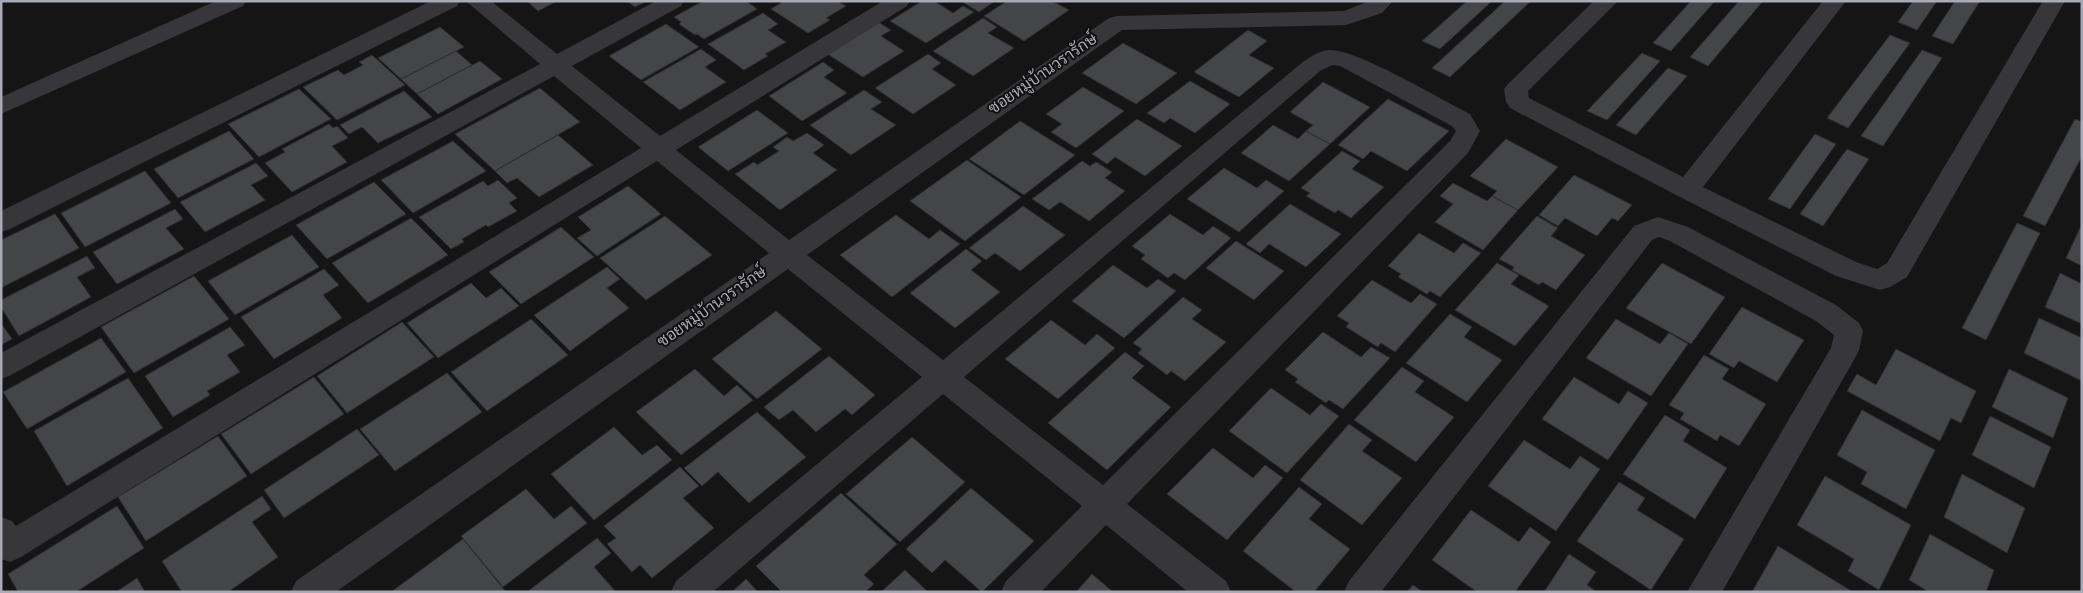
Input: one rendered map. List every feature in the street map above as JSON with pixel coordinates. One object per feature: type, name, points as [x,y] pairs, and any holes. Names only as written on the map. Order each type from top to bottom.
[{"type":"street","points":[[1,106],[235,1]]},
{"type":"street","points":[[1,222],[449,1]]},
{"type":"street","points":[[477,1],[788,254],[1214,592]]},
{"type":"street","points":[[1,367],[672,1]]},
{"type":"street","points":[[1,531],[10,547],[899,1]]},
{"type":"street","name":"ซอยหมู่บ้านวรารักษ์","points":[[308,592],[788,254],[1115,12],[1346,18],[1374,8],[1382,1]]},
{"type":"street","points":[[1607,1],[1516,88],[1518,102],[1687,190],[1846,269],[1880,280],[1897,270],[2054,1]]},
{"type":"street","points":[[1687,190],[1835,1]]},
{"type":"street","points":[[688,592],[1312,66],[1329,57],[1345,59],[1461,120],[1468,131],[1459,147],[1018,592]]},
{"type":"street","points":[[1361,592],[1643,233],[1658,227],[1679,234],[1818,309],[1849,331],[1845,350],[1704,592]]},
{"type":"building","points":[[527,1],[557,1],[538,11]]},
{"type":"building","points":[[627,1],[647,1],[635,7]]},
{"type":"building","points":[[703,1],[746,1],[757,9],[704,39],[679,24],[681,22],[674,17]]},
{"type":"building","points":[[784,1],[837,1],[846,6],[826,18],[830,20],[808,33],[771,9]]},
{"type":"building","points":[[922,1],[934,1],[953,13],[963,6],[974,12],[926,43],[890,21]]},
{"type":"building","points":[[961,1],[995,1],[979,12]]},
{"type":"building","points":[[1007,1],[1052,1],[1069,10],[1024,41],[984,16]]},
{"type":"building","points":[[1467,1],[1492,1],[1440,49],[1422,41]]},
{"type":"building","points":[[1505,1],[1531,1],[1450,77],[1432,68]]},
{"type":"building","points":[[1691,1],[1715,1],[1671,51],[1653,43]]},
{"type":"building","points":[[1739,1],[1763,1],[1708,66],[1690,57]]},
{"type":"building","points":[[1913,1],[1937,1],[1917,30],[1898,22]]},
{"type":"building","points":[[1955,1],[1980,1],[1953,44],[1932,36]]},
{"type":"building","points":[[763,13],[778,24],[768,30],[786,42],[765,54],[768,56],[744,70],[708,44]]},
{"type":"building","points":[[983,18],[997,27],[988,33],[1014,48],[973,76],[933,51]]},
{"type":"building","points":[[878,22],[891,30],[881,36],[904,51],[863,77],[826,53]]},
{"type":"building","points":[[666,24],[699,47],[641,80],[609,56]]},
{"type":"building","points":[[440,27],[464,47],[401,79],[378,58]]},
{"type":"building","points":[[1248,30],[1267,41],[1249,55],[1274,68],[1239,97],[1194,72]]},
{"type":"building","points":[[1890,35],[1910,43],[1848,128],[1827,118]]},
{"type":"building","points":[[1123,43],[1177,73],[1136,104],[1082,73]]},
{"type":"building","points":[[701,49],[716,60],[705,67],[726,82],[680,110],[643,82]]},
{"type":"building","points":[[1922,50],[1942,58],[1883,146],[1861,136]]},
{"type":"building","points":[[456,51],[472,65],[417,94],[401,79]]},
{"type":"building","points":[[1642,53],[1660,61],[1607,120],[1587,111]]},
{"type":"building","points":[[928,54],[941,63],[932,69],[956,85],[913,114],[875,88]]},
{"type":"building","points":[[372,55],[405,85],[337,120],[303,87],[338,70],[344,75],[363,65],[359,62]]},
{"type":"building","points":[[480,61],[502,79],[438,114],[417,94]]},
{"type":"building","points":[[823,62],[834,70],[824,77],[847,93],[802,121],[769,96]]},
{"type":"building","points":[[1668,68],[1687,76],[1636,135],[1616,125]]},
{"type":"building","points":[[1190,81],[1230,104],[1195,133],[1170,118],[1164,123],[1147,113]]},
{"type":"building","points":[[1323,82],[1370,107],[1330,144],[1306,131],[1313,125],[1290,112]]},
{"type":"building","points":[[1083,87],[1124,111],[1076,148],[1051,132],[1062,124],[1046,114]]},
{"type":"building","points":[[540,88],[580,122],[495,171],[455,134]]},
{"type":"building","points":[[299,89],[331,119],[259,157],[228,124]]},
{"type":"building","points":[[864,90],[882,102],[871,109],[896,125],[851,155],[810,125]]},
{"type":"building","points":[[404,91],[432,117],[378,143],[362,127],[349,134],[340,125]]},
{"type":"building","points":[[1388,99],[1449,131],[1407,171],[1371,151],[1363,159],[1338,145]]},
{"type":"building","points":[[757,110],[788,133],[728,171],[698,147]]},
{"type":"building","points":[[1137,119],[1182,146],[1145,176],[1115,157],[1107,164],[1092,154]]},
{"type":"building","points":[[2075,119],[2082,122],[2082,156],[2045,226],[2023,216]]},
{"type":"building","points":[[1020,121],[1075,155],[1024,195],[969,159]]},
{"type":"building","points":[[329,124],[333,128],[337,126],[348,138],[332,146],[347,162],[292,192],[265,163],[285,152],[282,149]]},
{"type":"building","points":[[1273,125],[1298,139],[1306,131],[1330,144],[1289,181],[1241,153]]},
{"type":"building","points":[[229,131],[254,159],[178,198],[154,169]]},
{"type":"building","points":[[807,133],[824,145],[813,153],[837,170],[780,210],[735,174],[754,162],[757,165],[779,151],[773,147],[787,137],[793,141]]},
{"type":"building","points":[[1815,134],[1836,144],[1790,209],[1768,199]]},
{"type":"building","points":[[558,135],[593,165],[539,197],[517,178],[507,183],[495,171]]},
{"type":"building","points":[[1506,139],[1558,167],[1518,210],[1492,196],[1497,191],[1470,176]]},
{"type":"building","points":[[453,141],[486,171],[413,213],[381,180]]},
{"type":"building","points":[[1847,149],[1869,159],[1823,226],[1800,214]]},
{"type":"building","points":[[1342,151],[1360,161],[1352,169],[1384,187],[1351,218],[1338,210],[1335,213],[1306,196],[1310,193],[1301,188]]},
{"type":"building","points":[[967,160],[1021,197],[965,241],[910,201]]},
{"type":"building","points":[[1082,161],[1090,166],[1096,162],[1112,172],[1105,178],[1125,191],[1089,221],[1060,202],[1049,210],[1032,199]]},
{"type":"building","points":[[256,163],[268,176],[251,185],[265,200],[205,232],[180,202]]},
{"type":"building","points":[[1224,168],[1257,188],[1266,180],[1284,191],[1239,232],[1187,199]]},
{"type":"building","points":[[145,171],[171,203],[85,247],[61,213]]},
{"type":"building","points":[[1574,175],[1632,205],[1618,221],[1612,218],[1597,236],[1565,218],[1558,226],[1539,215]]},
{"type":"building","points":[[498,180],[517,198],[509,203],[517,211],[488,227],[486,225],[462,239],[464,242],[451,249],[419,217],[483,181],[488,186]]},
{"type":"building","points":[[374,182],[406,214],[327,259],[296,225]]},
{"type":"building","points":[[1453,183],[1487,201],[1492,196],[1518,210],[1483,250],[1435,222],[1453,204],[1440,196]]},
{"type":"building","points":[[628,186],[661,214],[597,256],[577,238],[591,230],[578,217]]},
{"type":"building","points":[[1290,204],[1341,234],[1306,267],[1269,244],[1260,253],[1246,244]]},
{"type":"building","points":[[1023,206],[1065,235],[1020,271],[995,253],[986,260],[969,248]]},
{"type":"building","points":[[175,209],[183,219],[166,228],[184,249],[117,284],[93,252]]},
{"type":"building","points":[[55,214],[79,248],[1,288],[1,240]]},
{"type":"building","points":[[1170,214],[1203,235],[1213,226],[1231,238],[1185,280],[1174,273],[1168,278],[1141,259],[1145,255],[1132,246]]},
{"type":"building","points":[[896,215],[929,239],[940,230],[960,244],[892,297],[840,255]]},
{"type":"building","points":[[665,216],[712,255],[646,300],[600,258]]},
{"type":"building","points":[[1537,216],[1558,228],[1551,236],[1585,255],[1556,290],[1542,282],[1539,285],[1512,270],[1514,267],[1499,259]]},
{"type":"building","points":[[411,218],[448,255],[368,303],[332,263]]},
{"type":"building","points":[[2017,223],[2040,233],[1986,340],[1962,328]]},
{"type":"building","points":[[561,227],[594,257],[521,304],[489,272]]},
{"type":"building","points":[[2080,228],[2082,228],[2082,266],[2066,258]]},
{"type":"building","points":[[1419,233],[1454,253],[1463,243],[1481,253],[1440,297],[1430,291],[1427,294],[1398,277],[1401,274],[1388,266]]},
{"type":"building","points":[[292,235],[319,267],[235,315],[208,281]]},
{"type":"building","points":[[1236,241],[1284,271],[1254,300],[1206,268]]},
{"type":"building","points":[[966,249],[982,261],[971,270],[1000,292],[955,328],[910,293]]},
{"type":"building","points":[[87,256],[95,268],[77,277],[91,297],[19,336],[1,307],[1,300]]},
{"type":"building","points":[[1497,263],[1519,275],[1511,284],[1549,306],[1515,346],[1455,310]]},
{"type":"building","points":[[1662,263],[1725,297],[1691,344],[1626,308]]},
{"type":"building","points":[[1113,265],[1147,288],[1158,279],[1176,291],[1124,338],[1072,301]]},
{"type":"building","points":[[607,267],[620,279],[607,288],[629,308],[570,351],[534,315]]},
{"type":"building","points":[[324,269],[339,285],[323,295],[342,318],[274,359],[241,317]]},
{"type":"building","points":[[2060,273],[2082,284],[2082,324],[2045,307]]},
{"type":"building","points":[[194,276],[229,319],[134,373],[101,327]]},
{"type":"building","points":[[1372,280],[1411,303],[1420,294],[1437,304],[1395,352],[1381,343],[1378,347],[1346,327],[1349,323],[1337,316]]},
{"type":"building","points":[[471,283],[486,298],[501,288],[519,306],[438,358],[407,323]]},
{"type":"building","points":[[1183,297],[1202,310],[1192,319],[1226,342],[1185,381],[1171,371],[1167,375],[1138,353],[1142,349],[1133,343]]},
{"type":"building","points":[[1742,307],[1804,340],[1777,382],[1739,361],[1734,368],[1709,354]]},
{"type":"building","points":[[776,311],[822,349],[757,399],[712,359]]},
{"type":"building","points":[[1450,314],[1472,327],[1464,337],[1502,360],[1467,402],[1406,363]]},
{"type":"building","points":[[2039,318],[2082,338],[2082,381],[2024,353]]},
{"type":"building","points":[[531,319],[568,355],[487,411],[451,372]]},
{"type":"building","points":[[1616,319],[1660,344],[1669,333],[1688,344],[1651,396],[1586,358]]},
{"type":"building","points":[[1051,320],[1085,345],[1097,334],[1115,348],[1058,399],[1005,359]]},
{"type":"building","points":[[402,322],[434,357],[347,413],[317,376]]},
{"type":"building","points":[[1,323],[12,339],[1,345]]},
{"type":"building","points":[[230,327],[245,345],[227,355],[240,372],[207,391],[210,395],[173,417],[145,376]]},
{"type":"building","points":[[1323,332],[1361,357],[1371,347],[1390,358],[1343,409],[1329,400],[1326,403],[1295,382],[1298,379],[1285,370]]},
{"type":"building","points":[[101,338],[126,372],[27,429],[3,392]]},
{"type":"building","points":[[1896,349],[1976,391],[1961,423],[1951,418],[1940,441],[1847,391],[1857,374],[1876,385]]},
{"type":"building","points":[[1125,352],[1144,366],[1132,378],[1171,407],[1107,470],[1048,423]]},
{"type":"building","points":[[1704,355],[1729,369],[1722,379],[1766,404],[1739,446],[1720,435],[1717,441],[1680,419],[1684,413],[1669,405]]},
{"type":"building","points":[[829,356],[875,395],[852,415],[845,409],[816,432],[793,410],[779,420],[764,407]]},
{"type":"building","points":[[1402,367],[1424,381],[1415,392],[1454,417],[1416,462],[1354,420]]},
{"type":"building","points":[[695,369],[724,396],[737,385],[753,400],[681,455],[636,412]]},
{"type":"building","points":[[2009,369],[2068,398],[2053,438],[1992,407]]},
{"type":"building","points":[[447,373],[482,412],[395,471],[360,429]]},
{"type":"building","points":[[314,377],[344,414],[251,474],[221,434]]},
{"type":"building","points":[[1574,377],[1619,404],[1628,391],[1648,403],[1608,460],[1542,419]]},
{"type":"building","points":[[128,378],[163,428],[67,486],[34,431]]},
{"type":"building","points":[[1271,388],[1310,415],[1321,404],[1339,416],[1287,473],[1229,431]]},
{"type":"building","points":[[1862,410],[1935,450],[1906,509],[1861,484],[1867,472],[1837,455]]},
{"type":"building","points":[[757,412],[806,457],[749,503],[718,472],[702,486],[684,468]]},
{"type":"building","points":[[1665,415],[1690,430],[1683,441],[1727,468],[1695,519],[1623,474]]},
{"type":"building","points":[[1990,416],[2051,447],[2034,488],[1972,455]]},
{"type":"building","points":[[1349,424],[1372,440],[1362,451],[1402,478],[1362,525],[1300,480]]},
{"type":"building","points":[[614,427],[642,455],[657,445],[672,460],[594,520],[551,474]]},
{"type":"building","points":[[357,429],[379,455],[284,518],[264,490]]},
{"type":"building","points":[[218,436],[247,476],[146,541],[118,497]]},
{"type":"building","points":[[912,437],[965,482],[900,542],[846,494]]},
{"type":"building","points":[[1524,440],[1570,469],[1580,456],[1600,469],[1556,531],[1488,486]]},
{"type":"building","points":[[1213,448],[1253,478],[1265,465],[1283,478],[1227,540],[1167,494]]},
{"type":"building","points":[[680,467],[699,486],[683,498],[714,528],[652,578],[640,565],[632,572],[607,544],[616,538],[604,526]]},
{"type":"building","points":[[1962,474],[2025,508],[2007,553],[1944,517]]},
{"type":"building","points":[[1825,476],[1911,525],[1879,590],[1848,571],[1854,559],[1797,525]]},
{"type":"building","points":[[1619,482],[1645,498],[1637,510],[1684,539],[1651,590],[1577,541]]},
{"type":"building","points":[[1299,487],[1322,504],[1309,519],[1350,549],[1314,592],[1296,592],[1243,551]]},
{"type":"building","points":[[971,488],[1034,541],[982,592],[945,560],[932,573],[906,549]]},
{"type":"building","points":[[526,489],[554,519],[571,506],[587,523],[503,587],[461,536]]},
{"type":"building","points":[[841,493],[897,544],[864,575],[874,584],[865,592],[782,592],[756,566]]},
{"type":"building","points":[[262,496],[271,509],[252,522],[278,557],[228,592],[182,592],[162,561]]},
{"type":"building","points":[[117,506],[144,548],[76,592],[18,592],[8,574]]},
{"type":"building","points":[[1471,510],[1519,542],[1530,527],[1551,542],[1515,592],[1477,592],[1432,560]]},
{"type":"building","points":[[1930,534],[1994,570],[1986,592],[1929,592],[1909,580]]},
{"type":"building","points":[[597,538],[611,553],[594,567],[616,592],[527,592]]},
{"type":"building","points":[[463,539],[506,592],[391,592]]},
{"type":"building","points":[[1778,546],[1853,592],[1752,592]]},
{"type":"building","points":[[1569,554],[1596,572],[1587,585],[1597,592],[1544,592]]},
{"type":"building","points":[[905,570],[928,592],[881,592]]},
{"type":"building","points":[[1092,574],[1113,592],[1076,592]]},
{"type":"building","points":[[137,578],[145,592],[116,592]]},
{"type":"building","points":[[746,579],[758,592],[732,592]]},
{"type":"building","points":[[1413,585],[1423,592],[1407,592]]}]
